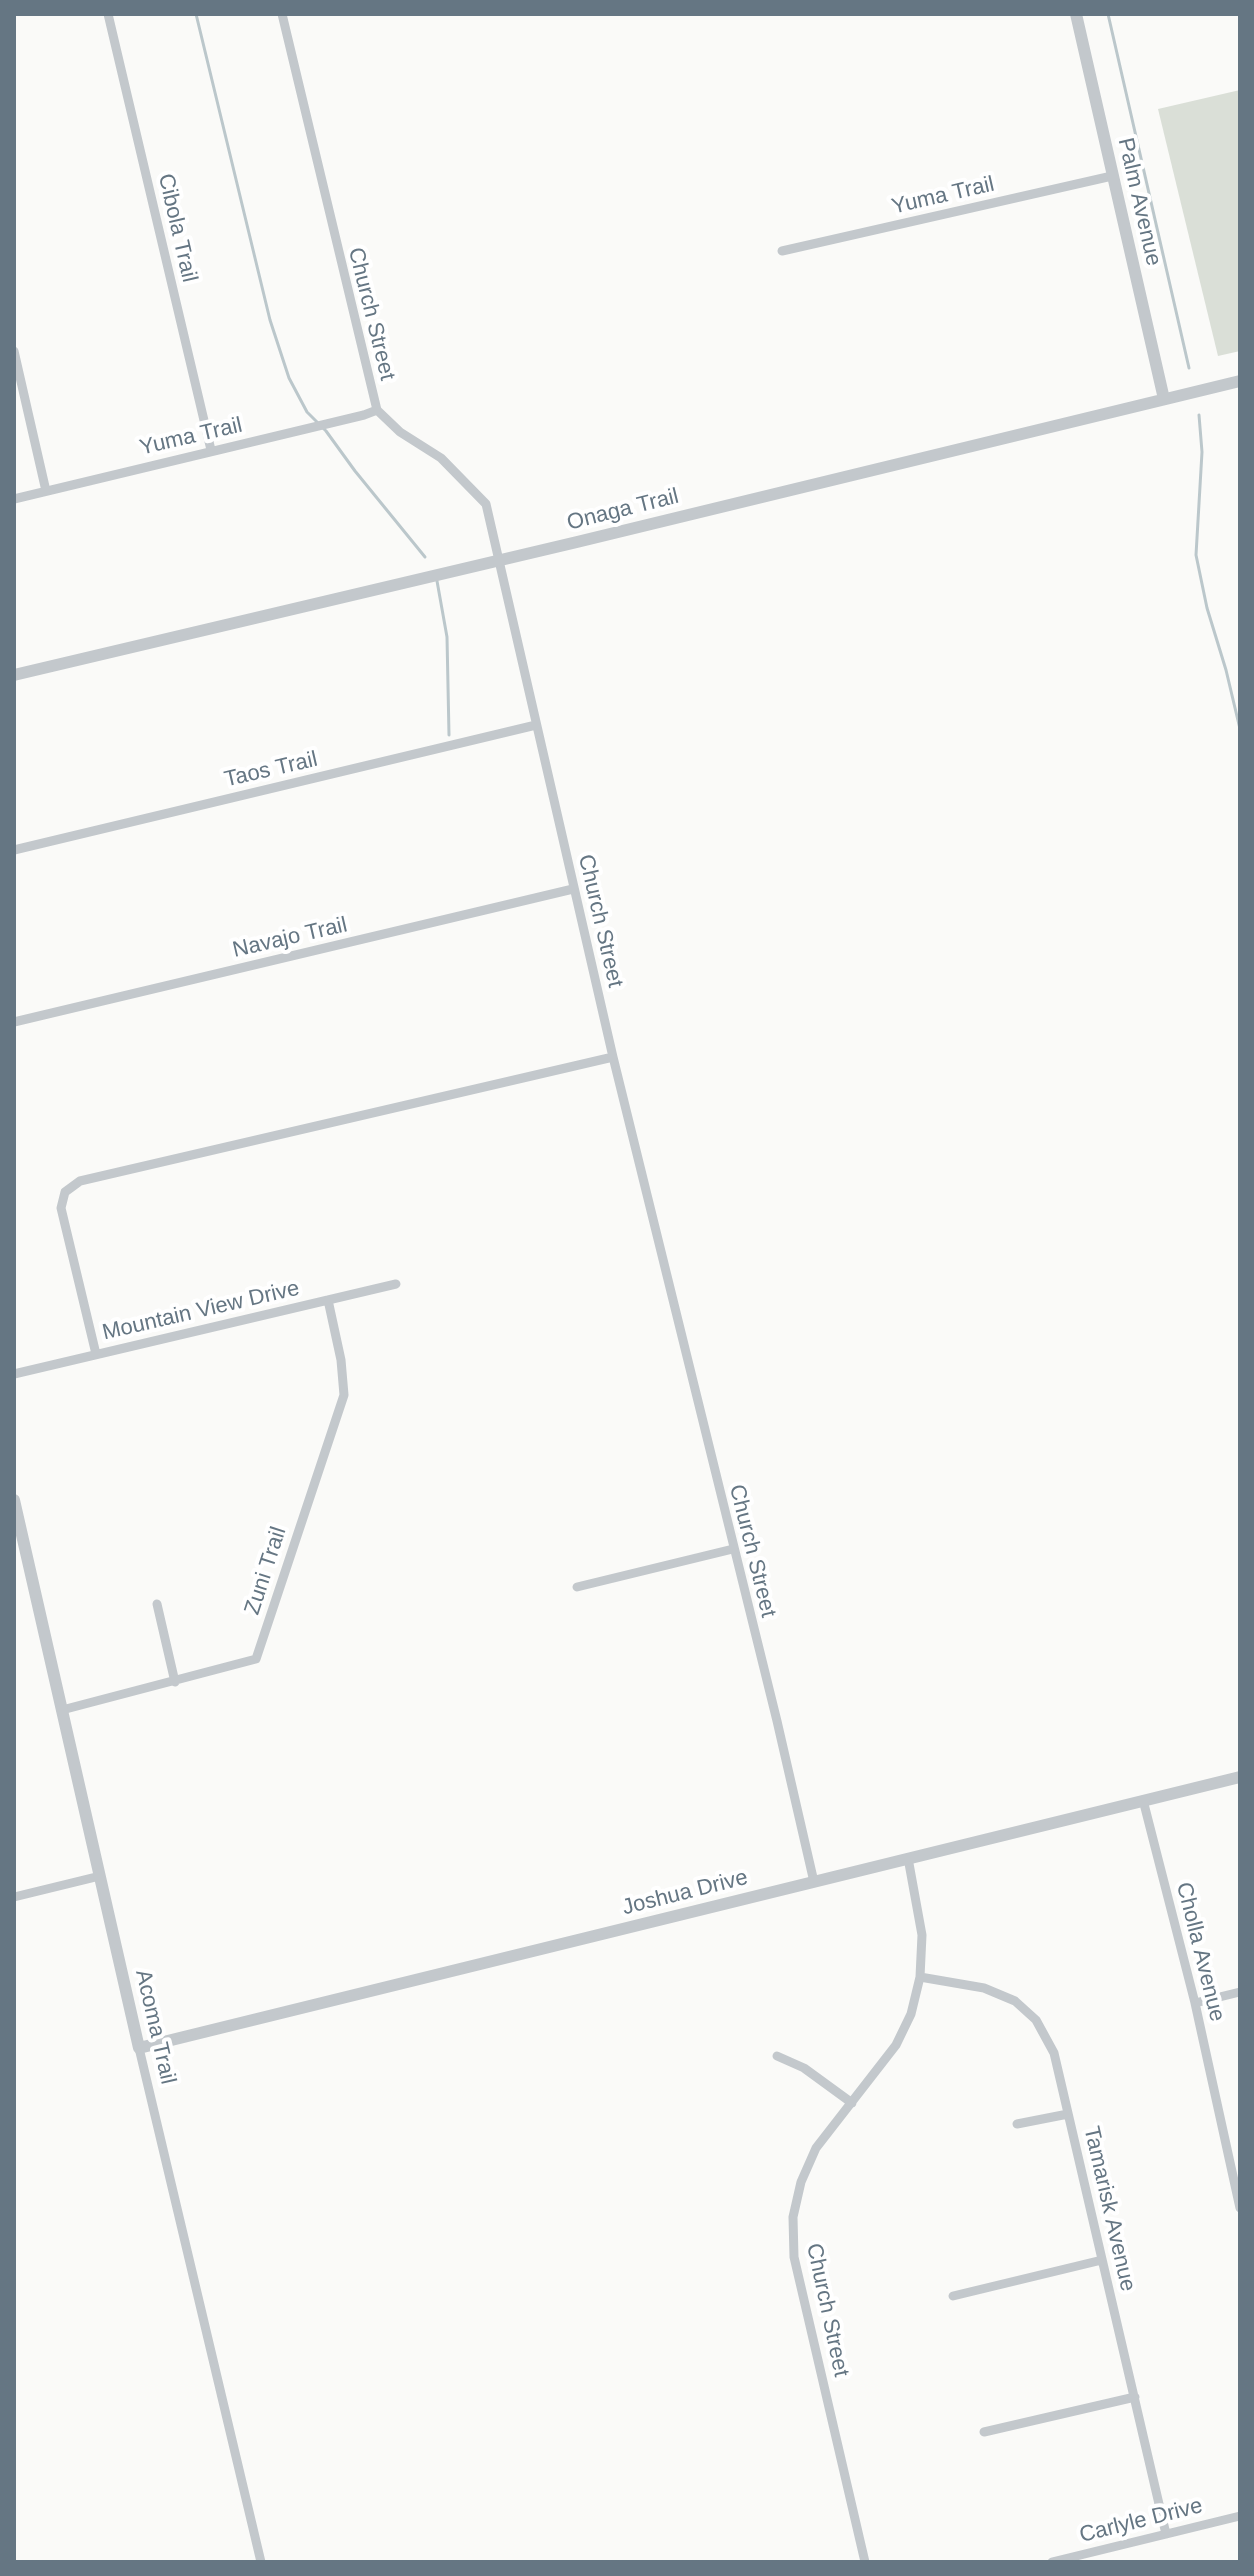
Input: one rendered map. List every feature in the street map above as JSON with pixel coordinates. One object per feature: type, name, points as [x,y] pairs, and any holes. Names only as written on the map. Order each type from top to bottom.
[{"type":"street","name":"Cibola Trail","points":[[108,14],[211,450]]},
{"type":"street","name":"Church Street","points":[[282,14],[377,410],[400,432],[441,458],[486,504],[573,889],[814,1882]]},
{"type":"street","name":"Palm Avenue","points":[[1076,14],[1164,399]]},
{"type":"street","name":"Yuma Trail","points":[[782,251],[1112,176]]},
{"type":"street","points":[[14,351],[46,491]]},
{"type":"street","name":"Onaga Trail","points":[[14,675],[1240,381]]},
{"type":"street","name":"Yuma Trail","points":[[14,499],[377,410]]},
{"type":"street","name":"Taos Trail","points":[[14,850],[536,725]]},
{"type":"street","name":"Navajo Trail","points":[[14,1022],[573,889]]},
{"type":"street","points":[[96,1354],[61,1208],[65,1192],[80,1181],[613,1057]]},
{"type":"street","name":"Mountain View Drive","points":[[14,1374],[396,1284]]},
{"type":"street","name":"Zuni Trail","points":[[62,1710],[256,1659],[344,1395],[341,1360],[328,1300]]},
{"type":"street","name":"Acoma Trail","points":[[14,1500],[261,2562]]},
{"type":"street","points":[[577,1587],[733,1549]]},
{"type":"street","points":[[157,1604],[175,1682]]},
{"type":"street","name":"Joshua Drive","points":[[139,2048],[1240,1777]]},
{"type":"street","name":"Cholla Avenue","points":[[1143,1800],[1195,2003],[1240,2205]]},
{"type":"street","name":"Church Street","points":[[865,2562],[794,2257],[793,2217],[801,2182],[816,2148],[896,2045],[911,2014],[920,1977],[922,1935],[908,1858]]},
{"type":"street","points":[[14,1897],[100,1876]]},
{"type":"street","name":"Tamarisk Avenue","points":[[920,1977],[984,1988],[1015,2001],[1036,2020],[1054,2053],[1166,2534]]},
{"type":"street","points":[[1195,2003],[1240,1992]]},
{"type":"street","points":[[777,2056],[804,2068],[852,2103]]},
{"type":"street","points":[[1017,2124],[1068,2114]]},
{"type":"street","points":[[953,2296],[1102,2260]]},
{"type":"street","points":[[984,2432],[1135,2397]]},
{"type":"street","name":"Carlyle Drive","points":[[1052,2562],[1240,2516]]},
{"type":"shaded area","points":[[1240,90],[1240,351],[1218,356],[1158,109]]},
{"type":"waterway","points":[[196,14],[270,320],[289,378],[307,412],[326,431],[425,557]]},
{"type":"waterway","points":[[1108,14],[1189,368]]},
{"type":"waterway","points":[[1199,415],[1202,452],[1196,555],[1240,729]]},
{"type":"waterway","points":[[437,581],[447,637],[449,735]]}]
